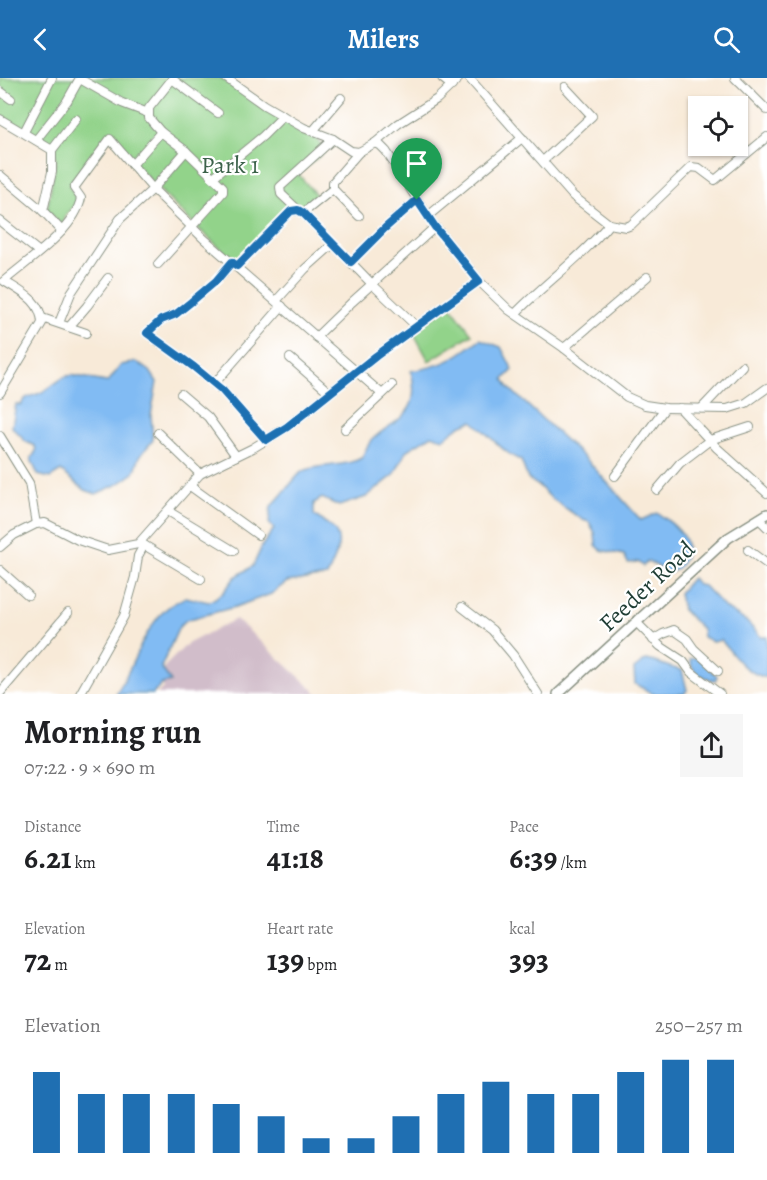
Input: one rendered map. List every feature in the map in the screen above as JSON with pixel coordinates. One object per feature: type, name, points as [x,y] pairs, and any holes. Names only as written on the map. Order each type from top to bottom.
[{"type":"street","points":[[24,132],[52,78]]},
{"type":"street","points":[[36,140],[66,101],[80,78],[122,103],[148,113]]},
{"type":"street","points":[[226,78],[303,128],[333,139],[351,151],[359,152]]},
{"type":"street","points":[[442,78],[452,86]]},
{"type":"street","points":[[359,216],[333,189],[333,182],[359,152],[375,143],[452,86],[459,78]]},
{"type":"street","points":[[469,78],[573,196],[609,224],[626,227],[632,225],[691,167],[699,168],[716,180],[767,137]]},
{"type":"street","points":[[735,78],[767,110]]},
{"type":"street","points":[[158,264],[221,196],[223,187],[186,151],[161,132],[149,118],[149,108],[172,79],[218,113]]},
{"type":"street","points":[[543,161],[592,116],[565,87]]},
{"type":"street","points":[[0,92],[11,99]]},
{"type":"street","points":[[313,131],[341,98]]},
{"type":"street","points":[[212,178],[263,136],[283,116]]},
{"type":"street","points":[[0,119],[52,150]]},
{"type":"street","points":[[43,211],[52,172],[52,150],[76,119]]},
{"type":"street","points":[[132,165],[161,132]]},
{"type":"street","points":[[428,216],[522,138]]},
{"type":"street","points":[[0,393],[42,323],[42,313],[32,299],[2,280],[62,231],[80,206],[81,198],[74,188],[110,139],[153,189],[192,227],[382,394]]},
{"type":"street","points":[[333,139],[280,187],[281,194],[416,326]]},
{"type":"street","points":[[375,143],[386,151],[435,227],[479,281],[514,314],[564,348],[627,397],[645,405],[665,408],[727,409],[746,403],[767,388]]},
{"type":"street","points":[[59,324],[71,292],[120,219],[153,189],[186,151]]},
{"type":"street","points":[[0,175],[43,211],[62,231]]},
{"type":"street","points":[[266,440],[214,384],[147,333],[161,320],[176,314],[216,281],[291,211],[300,211],[333,189]]},
{"type":"street","points":[[351,262],[417,200]]},
{"type":"street","points":[[0,221],[38,251]]},
{"type":"street","points":[[514,314],[593,243],[609,224]]},
{"type":"street","points":[[316,337],[435,227]]},
{"type":"street","points":[[214,384],[305,269],[333,243]]},
{"type":"street","points":[[564,348],[647,277]]},
{"type":"street","points":[[69,327],[108,278]]},
{"type":"street","points":[[80,694],[124,616],[141,544],[201,474],[287,427],[355,372],[479,281]]},
{"type":"street","points":[[42,318],[86,333]]},
{"type":"street","points":[[290,358],[330,393]]},
{"type":"street","points":[[702,408],[742,366]]},
{"type":"street","points":[[345,429],[392,385]]},
{"type":"street","points":[[181,394],[208,417],[236,456]]},
{"type":"street","points":[[615,476],[665,408]]},
{"type":"street","points":[[680,408],[710,440],[767,493]]},
{"type":"street","points":[[657,490],[680,464],[710,440],[750,427]]},
{"type":"street","points":[[158,433],[201,474]]},
{"type":"street","points":[[0,436],[29,483],[36,524]]},
{"type":"street","points":[[190,486],[258,535]]},
{"type":"street","points":[[168,511],[234,551]]},
{"type":"street","points":[[763,517],[767,526]]},
{"type":"street","name":"Feeder Road","points":[[558,694],[728,538],[763,517]]},
{"type":"street","points":[[0,547],[14,535],[36,524],[45,523],[78,540],[108,550],[141,544],[201,579]]},
{"type":"street","points":[[748,550],[767,564]]},
{"type":"street","points":[[0,570],[28,595]]},
{"type":"street","points":[[462,607],[492,630],[513,655],[538,694]]},
{"type":"street","points":[[0,693],[68,613]]},
{"type":"street","points":[[636,622],[653,640],[683,661],[691,672],[720,694]]},
{"type":"street","points":[[653,640],[674,630],[687,639],[694,649],[718,671]]},
{"type":"shaded area","points":[[236,619],[318,694],[157,694],[163,688],[164,667],[187,644]]},
{"type":"green space","name":"Park 1","points":[[0,78],[221,78],[299,129],[314,135],[325,151],[298,174],[317,196],[302,207],[288,208],[236,262],[170,201],[110,135],[69,186],[78,199],[66,215],[62,227],[47,210],[56,158],[51,144],[0,116]]},
{"type":"green space","points":[[450,305],[472,334],[429,361],[413,332]]},
{"type":"water","points":[[480,339],[501,347],[513,370],[504,379],[509,388],[588,461],[641,520],[657,513],[676,527],[685,539],[686,546],[686,553],[678,568],[669,573],[648,561],[643,566],[638,562],[628,563],[624,555],[601,550],[596,545],[595,533],[589,522],[552,499],[528,479],[521,460],[509,454],[472,421],[460,426],[443,439],[432,435],[407,450],[394,475],[366,497],[339,506],[322,498],[314,503],[314,515],[330,526],[338,537],[338,550],[327,576],[287,582],[271,594],[235,607],[186,620],[179,627],[161,667],[171,682],[162,684],[153,694],[116,694],[150,629],[165,610],[185,597],[209,602],[223,593],[235,577],[253,566],[263,544],[274,529],[269,523],[271,506],[300,473],[310,469],[349,463],[363,457],[369,444],[377,435],[405,414],[411,404],[414,390],[411,371],[448,361]]},
{"type":"water","points":[[137,362],[150,371],[157,382],[151,415],[153,440],[140,456],[134,473],[118,484],[96,494],[85,490],[61,471],[50,478],[38,475],[31,459],[36,451],[35,446],[26,442],[12,427],[16,404],[21,405],[26,398],[43,392],[65,377],[74,376],[108,382],[121,365]]},
{"type":"water","points":[[692,578],[698,585],[704,586],[725,608],[746,621],[761,637],[767,637],[767,678],[746,668],[721,640],[713,642],[703,637],[702,629],[682,609],[679,593]]},
{"type":"water","points":[[697,657],[717,676],[715,681],[695,671],[690,659]]},
{"type":"water","points":[[646,660],[682,670],[687,690],[684,694],[653,694],[635,684],[634,669]]},
{"type":"route","points":[[417,200],[435,227],[479,281],[376,356],[287,427],[266,440],[222,390],[147,333],[161,320],[176,314],[191,302],[216,281],[232,262],[237,266],[291,211],[298,210],[303,213],[351,262],[417,200]]}]
